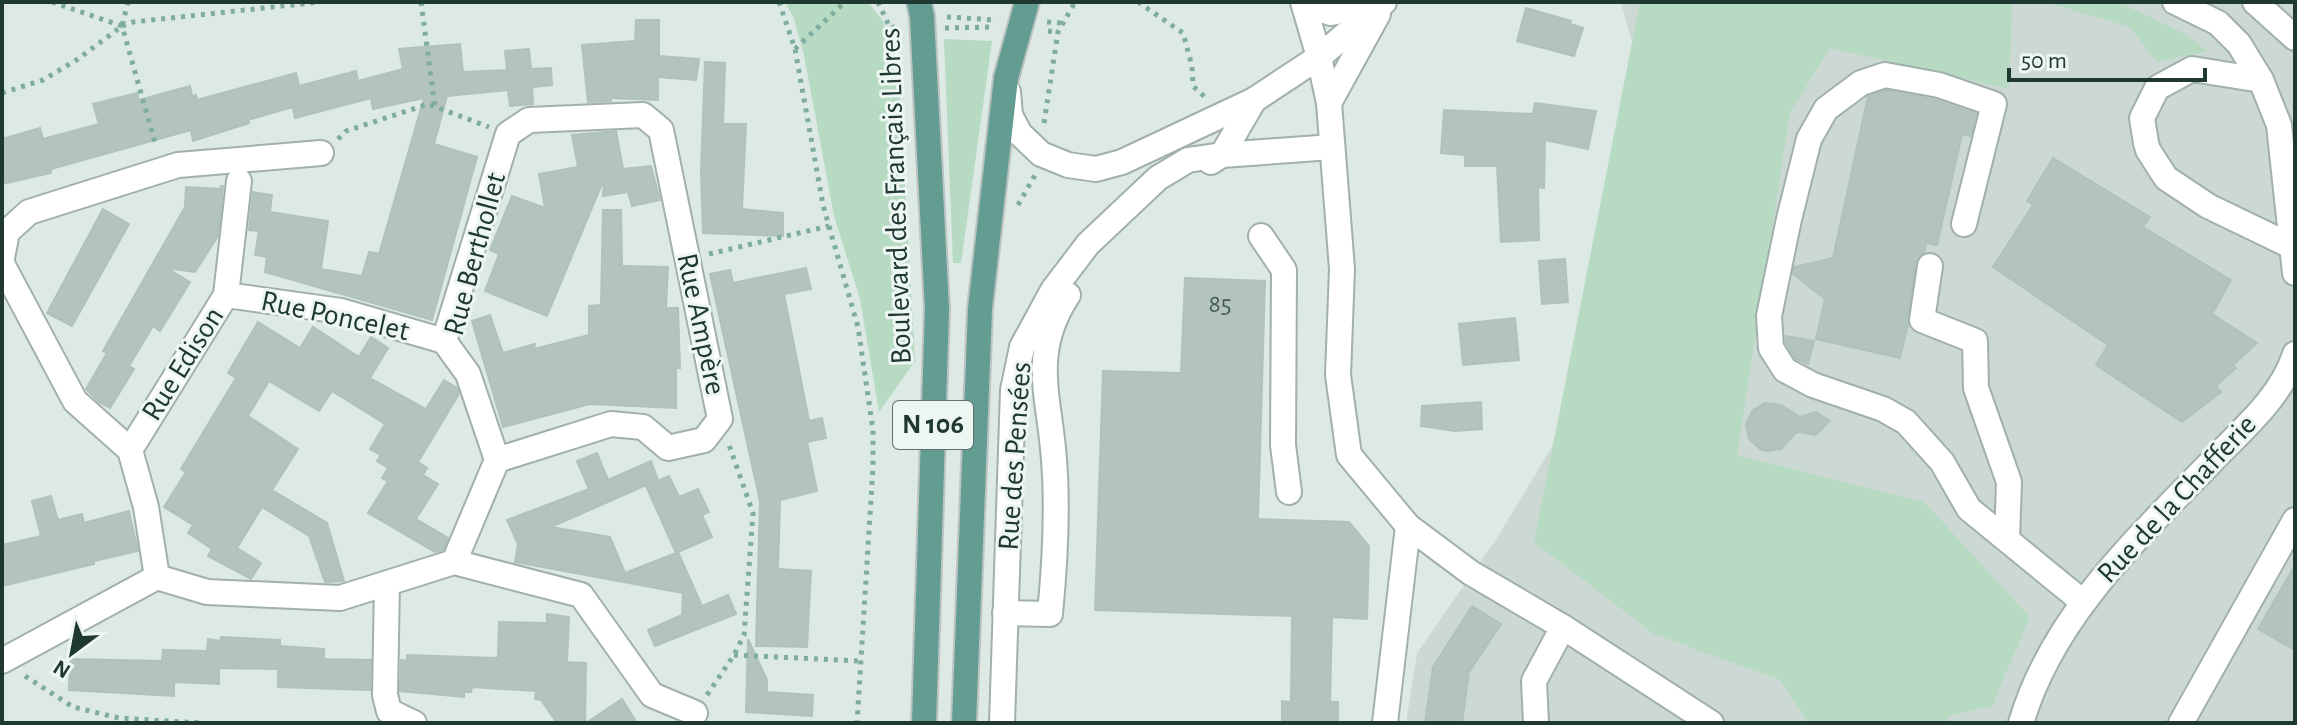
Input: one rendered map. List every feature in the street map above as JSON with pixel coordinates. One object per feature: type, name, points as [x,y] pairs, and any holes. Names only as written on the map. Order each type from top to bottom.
[{"type":"main road","name":"N 106","points":[[964,723],[980,309],[1006,78],[1024,12]]},
{"type":"main road","name":"Boulevard des Français Libres","points":[[921,18],[937,309],[924,723]]},
{"type":"street","points":[[1006,78],[1010,115],[1020,134],[1041,154],[1068,165],[1096,169],[1122,162],[1254,100],[1319,57],[1383,2]]},
{"type":"street","points":[[1303,3],[1331,13],[1383,2]]},
{"type":"street","points":[[1329,103],[1357,56],[1383,2]]},
{"type":"street","points":[[2175,2],[2218,23],[2239,44],[2287,128],[2291,246],[2295,273]]},
{"type":"street","points":[[2255,2],[2295,38]]},
{"type":"street","points":[[1303,3],[1329,103],[1342,269],[1338,375],[1349,455],[1408,526],[1471,573],[1563,627],[1711,723]]},
{"type":"street","points":[[2261,80],[2192,69],[2157,88],[2142,118],[2146,143],[2166,178],[2208,206],[2291,246]]},
{"type":"street","points":[[1964,224],[1994,104],[1939,85],[1885,75],[1861,83],[1826,109],[1809,139],[1769,316],[1771,348],[1785,370],[1813,385],[1850,395],[1883,409],[1906,422],[1942,462],[1969,509],[2083,602]]},
{"type":"street","points":[[1005,613],[1050,614],[1055,522],[1054,461],[1043,384],[1044,354],[1064,300],[1133,218],[1166,190],[1222,155],[1254,100]]},
{"type":"street","name":"Rue Ampère","points":[[497,460],[611,424],[643,427],[668,448],[704,440],[720,419],[661,130],[643,115],[529,120],[508,134]]},
{"type":"street","name":"Rue Berthollet","points":[[497,460],[468,374],[444,341],[508,134]]},
{"type":"street","name":"Rue des Pensées","points":[[1002,723],[1013,390],[1022,347],[1053,290],[1088,244],[1158,178],[1188,160],[1332,147]]},
{"type":"street","points":[[2,258],[7,232],[29,212],[178,165],[321,153]]},
{"type":"street","name":"Rue Edison","points":[[130,450],[226,295],[239,181]]},
{"type":"street","points":[[1261,236],[1284,270],[1283,445],[1289,492]]},
{"type":"street","points":[[2,264],[75,401],[130,450],[146,507],[157,577]]},
{"type":"street","points":[[1930,266],[1922,320],[1975,341],[1976,388],[2009,482],[2007,539]]},
{"type":"street","name":"Rue Poncelet","points":[[226,295],[341,311],[444,341]]},
{"type":"street","name":"Rue de la Chafferie","points":[[2021,723],[2031,689],[2049,653],[2083,602],[2147,527],[2282,385],[2295,354]]},
{"type":"street","points":[[454,562],[497,460]]},
{"type":"street","points":[[2181,723],[2295,520]]},
{"type":"street","points":[[1385,723],[1408,526]]},
{"type":"street","points":[[3,660],[157,577],[207,592],[340,598],[454,562],[581,595],[652,695],[695,713]]},
{"type":"street","points":[[387,584],[385,695],[389,711],[414,723]]},
{"type":"street","points":[[1536,723],[1534,681],[1563,627]]},
{"type":"path","points":[[52,2],[122,26]]},
{"type":"path","points":[[128,2],[122,26],[163,170]]},
{"type":"path","points":[[2,93],[43,80],[78,59],[122,26],[133,22],[320,2]]},
{"type":"path","points":[[421,2],[435,107]]},
{"type":"path","points":[[779,2],[795,49],[823,205],[858,327],[873,430],[857,723]]},
{"type":"path","points":[[795,49],[845,2]]},
{"type":"path","points":[[878,2],[890,28],[921,18],[1024,12],[1062,23]]},
{"type":"path","points":[[1042,136],[1058,32],[1075,2]]},
{"type":"path","points":[[1138,2],[1183,33],[1192,66],[1193,86],[1224,114]]},
{"type":"path","points":[[886,16],[996,27]]},
{"type":"path","points":[[1048,31],[1058,32]]},
{"type":"path","points":[[321,153],[346,131],[428,104],[508,134]]},
{"type":"path","points":[[688,259],[829,226]]},
{"type":"path","points":[[695,713],[744,635],[753,513],[720,419]]},
{"type":"path","points":[[734,655],[860,661]]},
{"type":"path","points":[[3,660],[73,707],[119,718],[201,723]]},
{"type":"shaded area","points":[[1621,2],[2295,2],[2295,723],[1406,723],[1417,653],[1497,538],[1552,447],[1655,124]]},
{"type":"green space","points":[[785,2],[868,2],[883,21],[900,98],[915,361],[879,412],[860,299],[834,216],[804,55],[794,19]]},
{"type":"green space","points":[[1640,2],[2012,2],[2009,89],[1830,48],[1790,112],[1737,455],[1924,502],[2030,617],[1992,706],[1949,716],[1946,723],[1808,723],[1780,680],[1654,634],[1534,542]]},
{"type":"green space","points":[[2046,2],[2118,2],[2179,31],[2208,51],[2157,62],[2130,27]]},
{"type":"green space","points":[[944,39],[992,41],[961,263],[953,263]]},
{"type":"building","points":[[1526,8],[1571,21],[1570,24],[1583,28],[1574,56],[1517,41]]},
{"type":"building","points":[[636,20],[659,20],[659,56],[699,59],[696,80],[658,77],[658,100],[610,98],[611,101],[588,102],[582,45],[635,41]]},
{"type":"building","points":[[460,44],[463,72],[507,70],[505,51],[529,49],[531,69],[551,68],[552,85],[532,87],[533,104],[510,106],[508,90],[447,96],[434,144],[477,157],[432,320],[265,272],[267,257],[255,255],[259,231],[249,230],[253,192],[272,195],[270,212],[328,221],[321,269],[362,276],[369,252],[379,254],[424,98],[373,109],[371,98],[295,118],[293,107],[193,141],[191,130],[51,169],[51,173],[2,184],[2,139],[40,128],[43,139],[99,124],[93,104],[137,93],[139,100],[190,86],[192,96],[196,95],[197,100],[296,73],[299,86],[356,71],[358,81],[403,69],[399,49]]},
{"type":"building","points":[[705,62],[725,63],[723,124],[746,124],[742,209],[783,213],[783,236],[703,233],[701,171]]},
{"type":"building","points":[[1886,90],[1935,100],[1976,114],[1971,136],[1962,134],[1937,245],[1926,243],[1924,252],[1915,263],[1908,324],[1900,358],[1816,339],[1825,299],[1793,274],[1794,267],[1833,258],[1868,96]]},
{"type":"building","points":[[1535,103],[1596,111],[1588,149],[1545,140],[1544,188],[1538,187],[1539,240],[1501,242],[1497,166],[1465,166],[1465,155],[1441,153],[1444,110],[1533,114]]},
{"type":"building","points":[[616,131],[623,169],[651,166],[660,200],[632,206],[628,192],[603,196],[604,179],[547,316],[485,291],[499,254],[490,250],[512,196],[545,208],[539,174],[578,167],[572,135]]},
{"type":"building","points":[[2053,158],[2150,217],[2143,227],[2231,280],[2212,314],[2257,343],[2216,386],[2221,392],[2182,422],[2096,365],[2108,345],[1993,267],[2033,205],[2027,201]]},
{"type":"building","points":[[223,186],[218,236],[195,272],[167,268],[190,282],[160,331],[153,326],[129,366],[134,369],[110,408],[86,389],[107,353],[103,351],[185,207],[186,187],[221,189]]},
{"type":"building","points":[[103,209],[129,224],[72,326],[47,313]]},
{"type":"building","points":[[603,210],[621,210],[622,266],[668,267],[666,308],[678,308],[680,368],[676,368],[676,408],[590,404],[503,427],[472,321],[490,315],[503,353],[535,344],[534,349],[589,335],[589,306],[601,305]]},
{"type":"building","points":[[1565,259],[1568,302],[1542,304],[1539,261]]},
{"type":"building","points":[[806,268],[811,289],[784,294],[809,421],[822,418],[826,438],[807,442],[817,491],[780,500],[778,569],[811,571],[807,647],[756,646],[760,501],[710,274],[730,270],[733,283]]},
{"type":"building","points":[[1185,278],[1265,281],[1258,519],[1349,522],[1369,546],[1367,619],[1332,617],[1330,702],[1338,702],[1338,723],[1282,723],[1282,701],[1291,702],[1292,616],[1095,610],[1103,371],[1181,373]]},
{"type":"building","points":[[1515,318],[1519,360],[1463,365],[1459,324]]},
{"type":"building","points":[[258,322],[300,348],[313,327],[359,357],[371,337],[388,348],[370,378],[426,409],[444,380],[457,388],[459,394],[418,462],[427,468],[423,475],[438,484],[416,519],[448,538],[443,550],[435,552],[368,513],[388,481],[382,478],[388,468],[377,461],[381,455],[370,449],[385,424],[332,391],[319,411],[269,381],[248,416],[298,449],[272,490],[327,523],[344,581],[325,582],[309,536],[262,507],[237,548],[261,563],[251,579],[208,556],[212,549],[188,533],[193,525],[164,507],[186,472],[181,469],[236,378],[228,373]]},
{"type":"building","points":[[1786,336],[1814,341],[1808,364],[1796,359],[1786,343]]},
{"type":"building","points":[[1481,402],[1482,429],[1455,431],[1421,426],[1422,406]]},
{"type":"building","points":[[1765,403],[1781,405],[1800,417],[1816,412],[1830,421],[1816,435],[1797,432],[1781,449],[1767,451],[1749,439],[1746,425],[1752,411]]},
{"type":"building","points":[[597,453],[608,480],[651,461],[658,480],[551,527],[610,537],[625,573],[676,553],[646,486],[669,476],[679,497],[698,489],[709,512],[702,515],[712,537],[678,552],[702,606],[728,595],[736,614],[655,646],[648,630],[682,615],[683,593],[515,562],[518,544],[507,520],[589,489],[577,461]]},
{"type":"building","points":[[51,496],[58,520],[82,514],[84,523],[129,511],[138,551],[2,586],[2,545],[41,536],[32,501]]},
{"type":"building","points":[[2295,565],[2295,650],[2258,629]]},
{"type":"building","points":[[1472,606],[1501,624],[1469,672],[1462,723],[1425,723],[1433,667]]},
{"type":"building","points":[[547,614],[569,617],[567,662],[586,663],[585,723],[557,723],[541,700],[535,699],[536,691],[472,687],[471,692],[464,692],[464,697],[400,691],[401,660],[407,661],[407,655],[498,658],[499,622],[547,623]]},
{"type":"building","points":[[221,637],[280,640],[280,646],[324,649],[324,659],[371,660],[370,690],[278,687],[278,669],[219,668],[219,684],[174,682],[174,696],[69,690],[70,659],[162,661],[163,650],[207,651],[208,639],[220,641]]},
{"type":"building","points":[[748,639],[767,680],[767,692],[813,695],[812,716],[746,712]]},
{"type":"building","points":[[622,699],[637,723],[586,723]]}]
